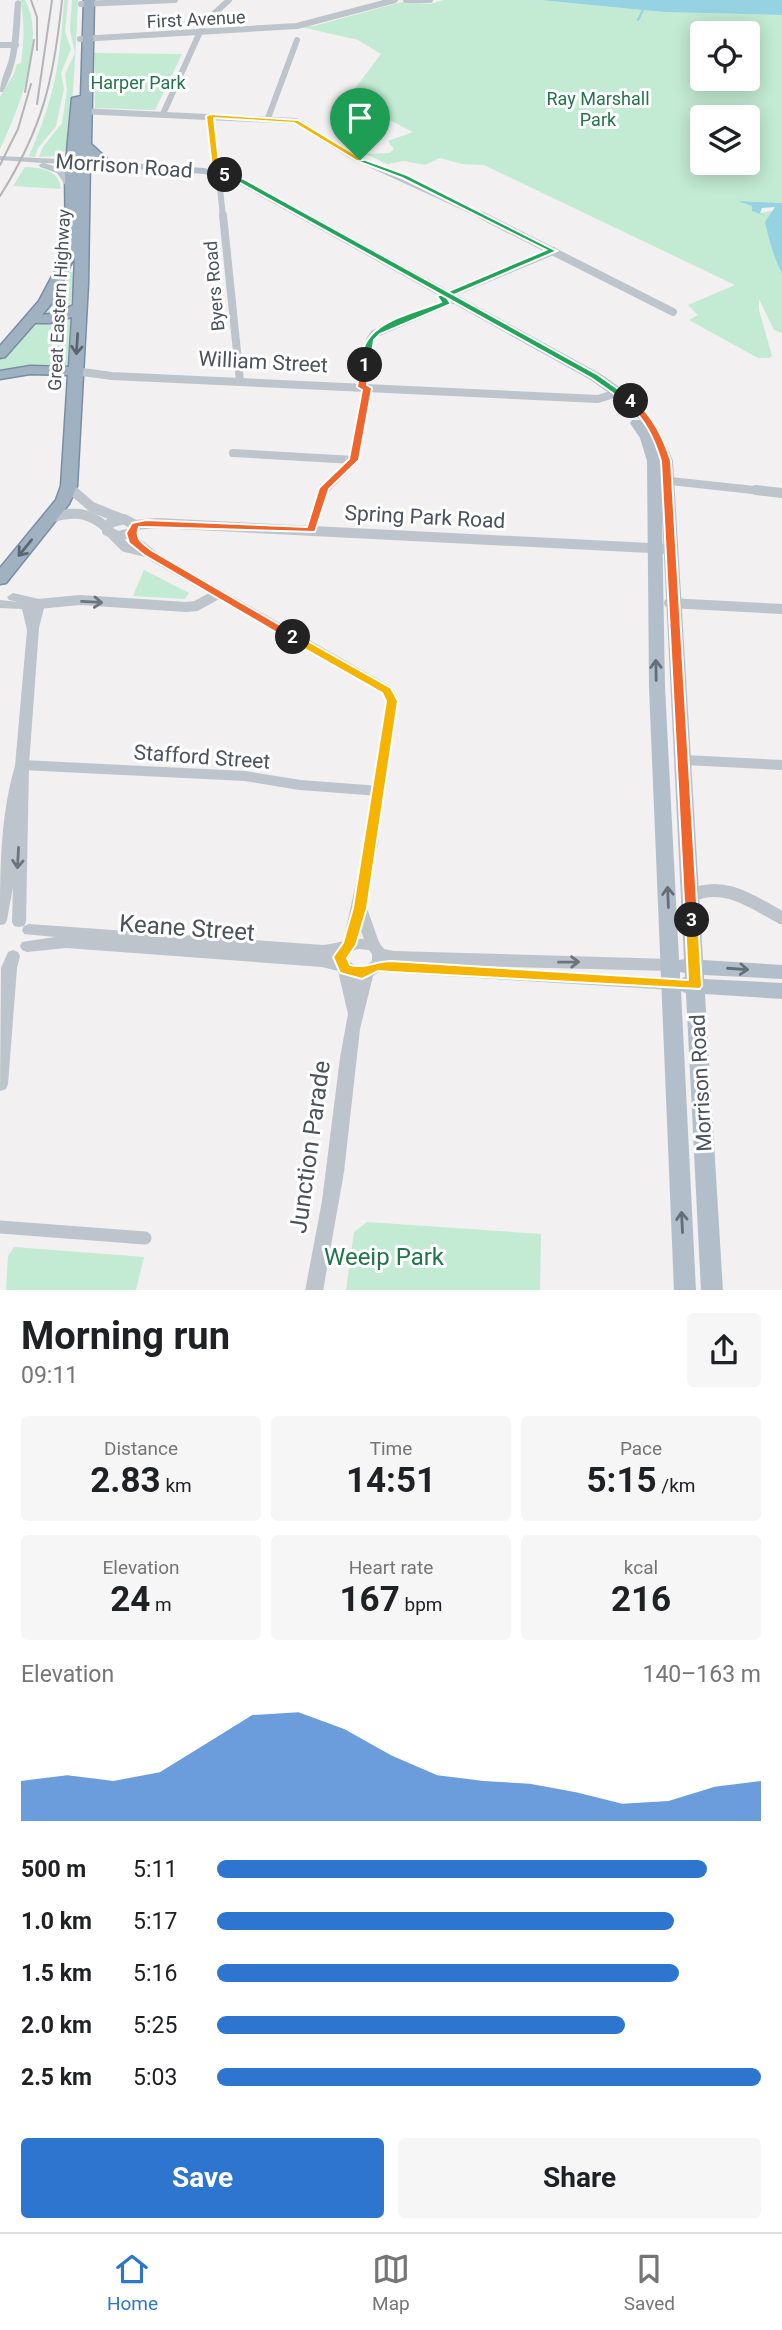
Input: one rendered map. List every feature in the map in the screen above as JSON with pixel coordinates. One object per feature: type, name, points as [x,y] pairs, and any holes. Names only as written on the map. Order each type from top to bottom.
[{"type":"highway","name":"Great Eastern Highway","points":[[0,579],[63,501],[69,486],[79,307],[79,159],[85,2]]},
{"type":"highway","points":[[0,354],[55,288],[72,250],[71,187],[79,159],[95,157],[107,164]]},
{"type":"highway","points":[[31,319],[55,318],[72,313],[79,307]]},
{"type":"highway","name":"William Street","points":[[0,375],[16,372],[74,381]]},
{"type":"main road","name":"Morrison Road","points":[[79,159],[241,181],[616,394],[646,415],[659,438],[666,461],[661,480],[663,549],[657,603],[657,687],[685,1290]]},
{"type":"main road","name":"Morrison Road","points":[[79,159],[216,179]]},
{"type":"main road","name":"Morrison Road","points":[[663,549],[674,604],[712,1290]]},
{"type":"main road","points":[[671,975],[782,972]]},
{"type":"main road","points":[[695,976],[782,991]]},
{"type":"street","points":[[85,2],[175,0]]},
{"type":"street","points":[[163,114],[206,19],[229,0]]},
{"type":"street","name":"First Avenue","points":[[84,39],[297,26],[396,0]]},
{"type":"street","points":[[406,0],[430,0]]},
{"type":"street","points":[[0,90],[10,73],[16,45],[18,2]]},
{"type":"street","points":[[268,118],[297,40]]},
{"type":"street","points":[[0,45],[16,45]]},
{"type":"street","points":[[82,111],[296,121],[350,155],[404,177],[673,312]]},
{"type":"street","name":"Byers Road","points":[[210,116],[240,381]]},
{"type":"street","name":"Morrison Road","points":[[0,160],[79,159]]},
{"type":"street","name":"Morrison Road","points":[[0,160],[42,165],[79,159]]},
{"type":"street","points":[[42,165],[60,171],[71,187]]},
{"type":"street","points":[[312,530],[324,488],[354,460],[370,340],[374,334],[553,251]]},
{"type":"street","name":"William Street","points":[[74,381],[112,376]]},
{"type":"street","name":"William Street","points":[[74,381],[112,376],[598,399],[616,394]]},
{"type":"street","points":[[233,453],[354,460]]},
{"type":"street","points":[[661,480],[782,493]]},
{"type":"street","points":[[69,486],[79,498],[101,512],[124,519],[133,529],[133,541],[147,553],[205,585],[216,595],[387,690],[392,701],[380,791],[360,908],[347,947]]},
{"type":"street","points":[[49,518],[66,512],[88,513],[125,547],[147,553]]},
{"type":"street","points":[[110,532],[113,522],[124,519]]},
{"type":"street","name":"Spring Park Road","points":[[110,532],[157,523],[663,549]]},
{"type":"street","points":[[0,604],[186,607],[196,606],[216,595]]},
{"type":"street","points":[[0,596],[29,599],[33,630],[22,765],[24,926],[30,941],[27,946],[6,957],[9,968],[0,1084]]},
{"type":"street","points":[[657,603],[782,609]]},
{"type":"street","points":[[684,760],[782,765]]},
{"type":"street","points":[[22,765],[13,781],[4,879],[5,898],[0,921],[24,926]]},
{"type":"street","name":"Stafford Street","points":[[22,765],[244,776],[300,785],[380,791]]},
{"type":"street","points":[[690,896],[705,888],[723,889],[782,918]]},
{"type":"street","points":[[360,908],[374,959],[671,975]]},
{"type":"street","name":"Keane Street","points":[[24,926],[323,951],[347,947],[374,959],[357,973],[322,961],[66,942],[27,946]]},
{"type":"street","name":"Junction Parade","points":[[347,947],[340,957],[354,1010]]},
{"type":"street","name":"Junction Parade","points":[[314,1290],[318,1256],[331,1200],[354,1010],[374,959]]},
{"type":"street","points":[[0,1227],[145,1238]]},
{"type":"green space","points":[[20,0],[25,0],[31,16],[32,55],[22,96],[0,149],[0,97],[17,64],[21,63],[24,32]]},
{"type":"green space","points":[[64,0],[68,0],[65,32],[71,49],[61,73],[64,89],[56,126],[38,148],[35,157],[29,156],[45,116],[55,80]]},
{"type":"green space","points":[[72,0],[78,0],[74,74],[68,149],[57,156],[39,157],[43,147],[62,123],[67,90],[65,74],[75,53],[70,30]]},
{"type":"green space","name":"Ray Marshall Park","points":[[444,0],[540,0],[663,12],[782,15],[782,203],[738,201],[753,206],[752,211],[760,213],[782,209],[782,333],[774,330],[759,299],[759,310],[772,356],[758,358],[689,320],[698,315],[688,305],[735,285],[484,165],[462,164],[440,158],[425,165],[404,161],[387,164],[366,154],[390,153],[394,149],[388,141],[413,132],[347,99],[381,54],[358,40],[297,26],[314,26],[402,2],[430,4]]},
{"type":"green space","name":"Harper Park","points":[[94,53],[182,54],[155,110],[95,108]]},
{"type":"green space","points":[[25,167],[43,169],[53,174],[60,182],[61,189],[13,186]]},
{"type":"green space","points":[[69,272],[77,272],[69,309],[66,313],[39,317]]},
{"type":"green space","points":[[72,314],[73,370],[0,374],[0,357],[37,320]]},
{"type":"green space","points":[[144,570],[189,593],[185,599],[133,596]]},
{"type":"green space","name":"Weeip Park","points":[[367,1222],[541,1234],[540,1290],[346,1290],[354,1232]]},
{"type":"green space","points":[[14,1247],[144,1257],[136,1290],[6,1290],[8,1256]]},
{"type":"water","points":[[540,0],[782,0],[782,15],[663,12]]},
{"type":"water","points":[[738,201],[782,203],[782,273],[765,222],[775,207],[762,208],[760,213],[766,216],[752,211],[752,206]]},
{"type":"waterway","points":[[638,20],[643,10]]},
{"type":"railway","points":[[31,0],[37,17],[37,50]]},
{"type":"railway","points":[[37,104],[52,0]]},
{"type":"railway","points":[[0,196],[27,148],[44,102],[55,54],[62,0]]},
{"type":"railway","points":[[25,92],[34,40]]},
{"type":"railway","points":[[0,165],[18,129],[31,84]]},
{"type":"route","points":[[360,160],[296,121],[282,118],[210,116],[216,173],[241,181],[447,295],[594,376],[620,392],[646,415],[659,438],[666,461],[695,986],[391,966],[377,966],[362,973],[345,969],[340,957],[349,945],[360,908],[380,791],[392,701],[390,695],[387,690],[216,595],[205,585],[147,553],[133,541],[131,533],[136,528],[135,525],[146,523],[312,530],[324,488],[354,460],[368,388],[362,387],[371,337],[380,330],[448,302],[440,298],[447,295],[553,251],[404,177],[360,160]]}]
